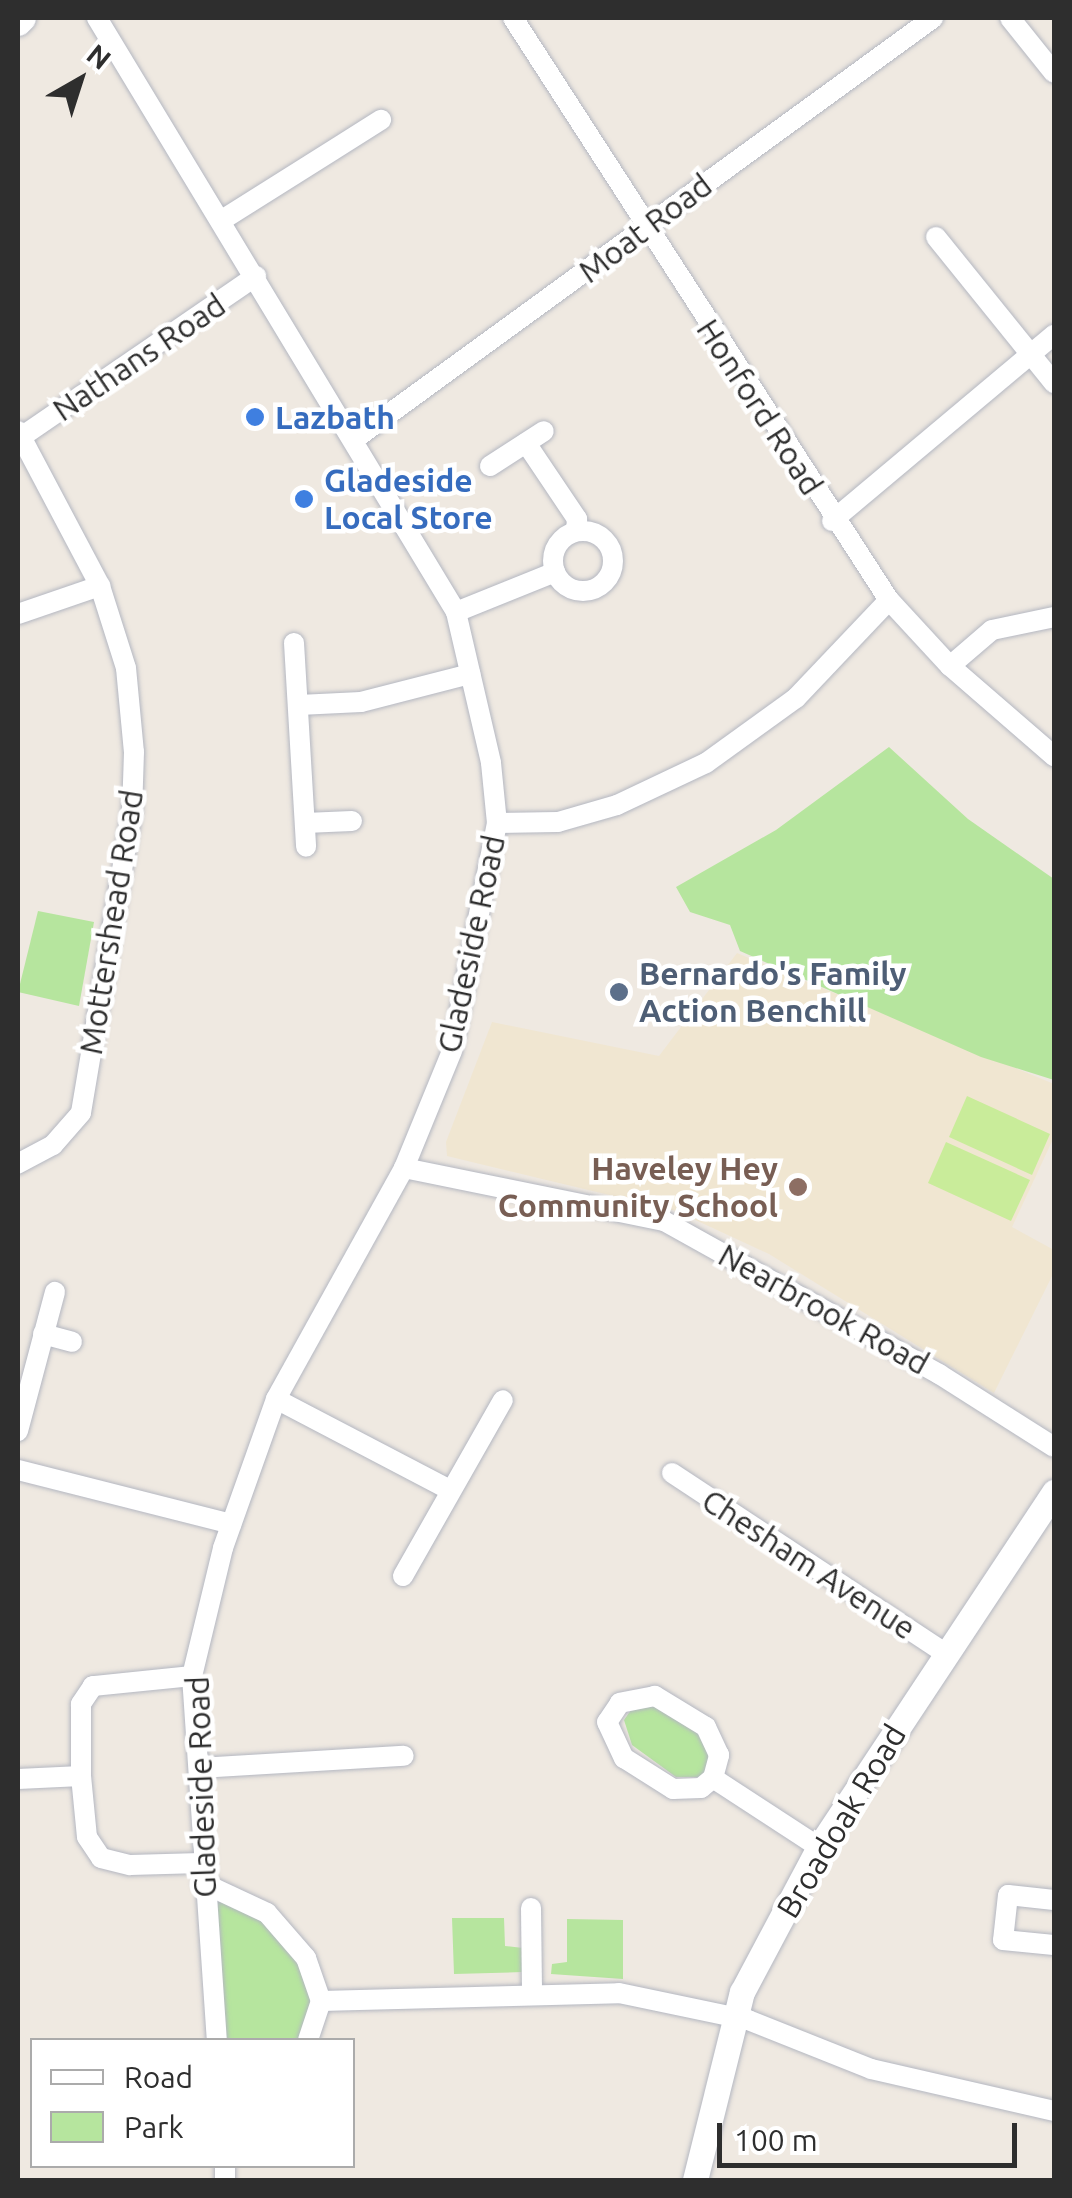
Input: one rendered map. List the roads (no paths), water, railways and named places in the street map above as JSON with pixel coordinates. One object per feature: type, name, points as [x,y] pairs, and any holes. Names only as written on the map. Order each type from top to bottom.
[{"type":"street","points":[[18,23],[23,18]]},
{"type":"street","name":"Gladeside Road","points":[[97,18],[356,438],[456,612],[497,823],[452,1051],[404,1168],[276,1399],[231,1524],[192,1676],[202,1873],[217,2038]]},
{"type":"street","name":"Honford Road","points":[[513,18],[832,521],[889,600],[950,666],[1054,756]]},
{"type":"street","name":"Moat Road","points":[[356,438],[933,18]]},
{"type":"street","points":[[1010,18],[1054,73]]},
{"type":"street","points":[[222,220],[381,120]]},
{"type":"street","points":[[936,237],[1054,384]]},
{"type":"street","name":"Nathans Road","points":[[20,434],[256,276]]},
{"type":"street","points":[[832,521],[1054,335]]},
{"type":"street","name":"Mottershead Road","points":[[18,1164],[53,1146],[82,1114],[132,810],[126,668],[100,586],[20,434]]},
{"type":"street","points":[[490,466],[536,437],[577,520],[576,531],[554,550],[555,572],[565,585],[583,592],[609,578],[614,558],[606,539],[576,531]]},
{"type":"street","points":[[456,612],[555,572]]},
{"type":"street","points":[[18,614],[100,586]]},
{"type":"street","points":[[497,823],[558,822],[618,805],[706,763],[796,698],[889,600]]},
{"type":"street","points":[[950,666],[992,630],[1054,617]]},
{"type":"street","points":[[294,642],[306,847]]},
{"type":"street","points":[[298,705],[362,702],[470,674]]},
{"type":"street","points":[[305,824],[352,821]]},
{"type":"street","name":"Nearbrook Road","points":[[404,1168],[664,1221],[939,1374],[1054,1446]]},
{"type":"street","points":[[18,1431],[54,1292]]},
{"type":"street","points":[[43,1334],[72,1342]]},
{"type":"street","points":[[276,1399],[450,1490]]},
{"type":"street","points":[[403,1576],[504,1400]]},
{"type":"street","points":[[18,1470],[231,1524]]},
{"type":"street","name":"Chesham Avenue","points":[[672,1473],[946,1654]]},
{"type":"street","name":"Broadoak Road","points":[[695,2180],[734,2018],[819,1847],[1054,1492]]},
{"type":"street","points":[[192,1676],[94,1686],[81,1704],[81,1776],[87,1837],[102,1858],[130,1866],[202,1873],[268,1913],[306,1958],[321,2001],[309,2038]]},
{"type":"street","points":[[654,1696],[706,1727],[719,1755],[714,1778],[701,1788],[672,1789],[624,1758],[608,1722],[620,1703],[654,1696]]},
{"type":"street","points":[[198,1768],[404,1756]]},
{"type":"street","points":[[18,1779],[81,1776]]},
{"type":"street","points":[[714,1778],[819,1847]]},
{"type":"street","points":[[1054,1900],[1008,1896],[1003,1940],[1054,1945]]},
{"type":"street","points":[[531,1908],[532,1992]]},
{"type":"street","points":[[321,2001],[532,1992],[619,1993],[734,2018],[871,2069],[1054,2111]]},
{"type":"place","name":"Lazbath","points":[[255,417]]},
{"type":"place","name":"Gladeside Local Store","points":[[304,499]]},
{"type":"place","name":"Bernardo's Family Action Benchill","points":[[619,992]]},
{"type":"place","name":"Haveley Hey Community School","points":[[798,1187]]}]
